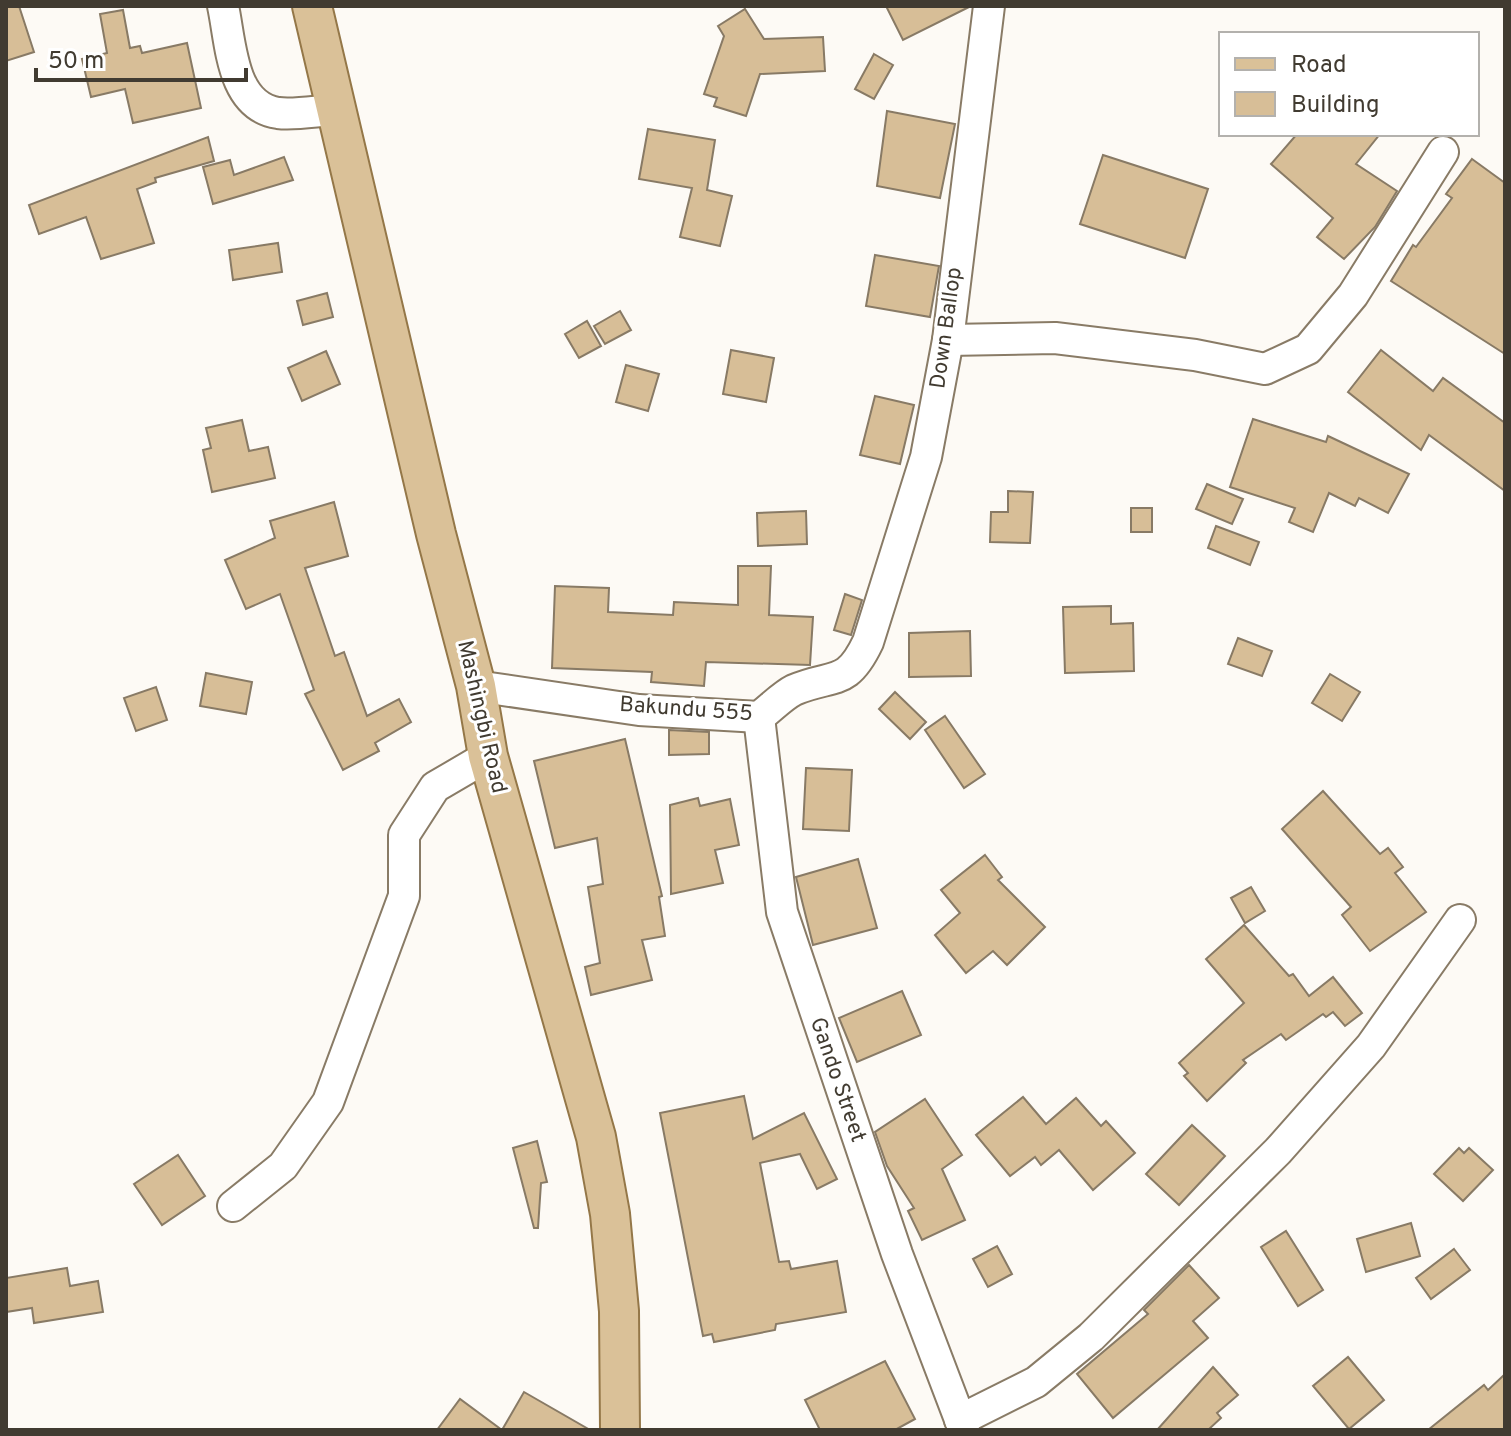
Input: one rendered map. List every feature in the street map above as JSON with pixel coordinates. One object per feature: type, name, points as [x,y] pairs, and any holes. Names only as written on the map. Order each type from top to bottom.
[{"type":"main road","name":"Mashingbi Road","points":[[312,6],[436,534],[476,686],[488,756],[596,1137],[610,1214],[615,1269],[620,1430]]},
{"type":"street","points":[[223,6],[246,97],[258,107],[279,113],[334,110]]},
{"type":"street","name":"Down Ballop","points":[[868,642],[926,457],[948,340],[989,6]]},
{"type":"street","points":[[948,340],[1055,338],[1195,355],[1265,369],[1308,349],[1344,306],[1443,152]]},
{"type":"street","name":"Bakundu 555","points":[[476,686],[639,710],[759,717],[793,691],[834,680],[856,667],[868,642]]},
{"type":"street","name":"Gando Street","points":[[759,717],[782,912],[897,1254],[962,1425]]},
{"type":"street","points":[[233,1206],[283,1166],[328,1102],[404,896],[404,835],[435,787],[488,756]]},
{"type":"street","points":[[962,1425],[1036,1382],[1091,1337],[1267,1162],[1371,1046],[1460,920]]},
{"type":"building","points":[[6,6],[19,6],[34,52],[6,61]]},
{"type":"building","points":[[886,6],[971,6],[903,40]]},
{"type":"building","points":[[745,9],[764,39],[823,37],[825,71],[760,74],[746,116],[714,106],[717,98],[704,94],[724,36],[718,26]]},
{"type":"building","points":[[123,10],[130,48],[140,46],[142,53],[187,43],[201,108],[133,123],[125,89],[91,97],[82,59],[107,53],[100,14]]},
{"type":"building","points":[[874,54],[893,65],[874,99],[855,89]]},
{"type":"building","points":[[887,111],[955,124],[940,198],[877,186]]},
{"type":"building","points":[[648,129],[715,140],[707,190],[732,196],[720,246],[680,237],[692,188],[639,179]]},
{"type":"building","points":[[1295,136],[1378,136],[1356,164],[1397,191],[1375,227],[1344,259],[1317,237],[1333,218],[1271,164]]},
{"type":"building","points":[[208,137],[214,161],[155,178],[156,182],[137,189],[154,243],[101,259],[86,217],[39,234],[29,205]]},
{"type":"building","points":[[1103,155],[1208,189],[1185,258],[1080,224]]},
{"type":"building","points":[[284,157],[293,180],[213,204],[203,167],[230,160],[234,175]]},
{"type":"building","points":[[1472,159],[1505,183],[1505,354],[1391,281],[1413,245],[1416,247],[1452,198],[1446,194]]},
{"type":"building","points":[[278,243],[282,272],[233,280],[229,250]]},
{"type":"building","points":[[875,255],[939,266],[930,317],[866,306]]},
{"type":"building","points":[[327,293],[333,317],[303,325],[297,301]]},
{"type":"building","points":[[620,311],[631,330],[605,344],[594,326]]},
{"type":"building","points":[[587,321],[601,346],[579,358],[565,334]]},
{"type":"building","points":[[731,350],[774,358],[766,402],[723,394]]},
{"type":"building","points":[[1381,350],[1433,391],[1443,378],[1505,423],[1505,491],[1429,435],[1421,450],[1348,392]]},
{"type":"building","points":[[326,351],[340,384],[302,401],[288,368]]},
{"type":"building","points":[[626,365],[659,374],[648,411],[616,402]]},
{"type":"building","points":[[875,396],[914,405],[900,464],[860,455]]},
{"type":"building","points":[[1253,419],[1326,442],[1328,436],[1409,474],[1388,513],[1359,498],[1355,506],[1329,493],[1313,532],[1289,522],[1295,508],[1230,487]]},
{"type":"building","points":[[242,420],[249,451],[268,447],[275,478],[212,492],[203,450],[211,448],[206,428]]},
{"type":"building","points":[[1207,484],[1243,499],[1232,524],[1196,509]]},
{"type":"building","points":[[1008,491],[1033,492],[1030,543],[990,542],[991,512],[1008,512]]},
{"type":"building","points":[[334,502],[348,556],[305,568],[335,656],[344,652],[367,716],[399,699],[411,722],[375,743],[379,751],[343,770],[305,694],[314,690],[280,594],[246,609],[225,560],[275,538],[270,521]]},
{"type":"building","points":[[1131,508],[1152,508],[1152,532],[1131,532]]},
{"type":"building","points":[[806,511],[807,544],[758,546],[757,513]]},
{"type":"building","points":[[1216,526],[1259,542],[1250,565],[1208,548]]},
{"type":"building","points":[[738,566],[771,566],[769,615],[813,617],[810,665],[706,662],[704,686],[651,682],[652,672],[552,668],[555,586],[609,588],[608,612],[673,615],[674,602],[738,605]]},
{"type":"building","points":[[845,594],[862,600],[851,635],[834,630]]},
{"type":"building","points":[[1111,606],[1111,624],[1133,623],[1134,671],[1065,673],[1063,607]]},
{"type":"building","points":[[970,631],[971,676],[909,677],[909,633]]},
{"type":"building","points":[[1238,638],[1272,651],[1262,676],[1228,664]]},
{"type":"building","points":[[206,673],[252,682],[246,714],[200,706]]},
{"type":"building","points":[[1330,674],[1360,692],[1342,721],[1312,703]]},
{"type":"building","points":[[156,687],[167,720],[136,731],[124,698]]},
{"type":"building","points":[[895,692],[926,722],[910,739],[879,709]]},
{"type":"building","points":[[945,716],[985,774],[964,788],[925,730]]},
{"type":"building","points":[[669,730],[709,732],[709,754],[669,755]]},
{"type":"building","points":[[625,739],[662,896],[659,897],[665,936],[642,940],[652,980],[591,995],[585,967],[600,963],[588,887],[603,884],[597,838],[555,848],[534,761]]},
{"type":"building","points":[[806,768],[852,770],[849,831],[803,829]]},
{"type":"building","points":[[1323,791],[1380,854],[1388,848],[1403,867],[1395,873],[1426,912],[1370,951],[1342,915],[1351,907],[1282,829]]},
{"type":"building","points":[[698,798],[700,806],[730,799],[739,845],[715,850],[723,883],[671,894],[670,805]]},
{"type":"building","points":[[985,855],[1002,877],[998,880],[1045,927],[1007,965],[993,951],[966,973],[935,935],[960,913],[941,890]]},
{"type":"building","points":[[858,859],[877,928],[813,945],[796,877]]},
{"type":"building","points":[[1251,887],[1265,911],[1245,923],[1231,898]]},
{"type":"building","points":[[1244,925],[1289,976],[1293,974],[1309,996],[1333,977],[1362,1013],[1345,1026],[1333,1012],[1326,1017],[1323,1014],[1286,1040],[1281,1034],[1243,1060],[1246,1063],[1207,1101],[1184,1076],[1188,1073],[1179,1063],[1244,1003],[1206,959]]},
{"type":"building","points":[[902,991],[921,1035],[857,1062],[839,1018]]},
{"type":"building","points":[[744,1096],[753,1139],[804,1113],[837,1179],[817,1189],[800,1154],[760,1163],[779,1262],[789,1261],[791,1269],[837,1261],[846,1312],[776,1324],[775,1330],[714,1342],[712,1334],[703,1336],[660,1113]]},
{"type":"building","points":[[1023,1097],[1046,1124],[1076,1098],[1101,1126],[1106,1121],[1135,1153],[1093,1190],[1059,1150],[1041,1165],[1035,1157],[1010,1176],[976,1135]]},
{"type":"building","points":[[925,1099],[962,1155],[942,1169],[965,1220],[922,1240],[908,1211],[914,1208],[887,1166],[875,1132]]},
{"type":"building","points":[[1192,1125],[1225,1156],[1179,1205],[1146,1174]]},
{"type":"building","points":[[537,1141],[547,1182],[541,1183],[538,1228],[534,1228],[513,1148]]},
{"type":"building","points":[[1459,1148],[1464,1153],[1469,1148],[1493,1170],[1463,1201],[1434,1174]]},
{"type":"building","points":[[178,1155],[205,1196],[162,1225],[134,1184]]},
{"type":"building","points":[[1411,1223],[1420,1256],[1366,1272],[1357,1239]]},
{"type":"building","points":[[1286,1231],[1323,1290],[1298,1306],[1261,1247]]},
{"type":"building","points":[[997,1246],[1012,1274],[988,1287],[973,1259]]},
{"type":"building","points":[[1454,1249],[1470,1270],[1431,1299],[1416,1278]]},
{"type":"building","points":[[1189,1265],[1219,1298],[1193,1321],[1208,1338],[1113,1418],[1077,1374],[1148,1314],[1144,1310]]},
{"type":"building","points":[[67,1268],[70,1286],[98,1281],[103,1312],[34,1323],[32,1308],[6,1312],[6,1278]]},
{"type":"building","points":[[1348,1357],[1384,1400],[1349,1429],[1313,1386]]},
{"type":"building","points":[[885,1361],[915,1419],[895,1430],[820,1430],[805,1400]]},
{"type":"building","points":[[1213,1367],[1238,1395],[1217,1413],[1221,1418],[1208,1430],[1157,1430]]},
{"type":"building","points":[[1505,1374],[1505,1430],[1428,1430],[1484,1385],[1488,1390]]},
{"type":"building","points":[[524,1392],[590,1430],[502,1430]]},
{"type":"building","points":[[460,1399],[502,1430],[437,1430]]}]
